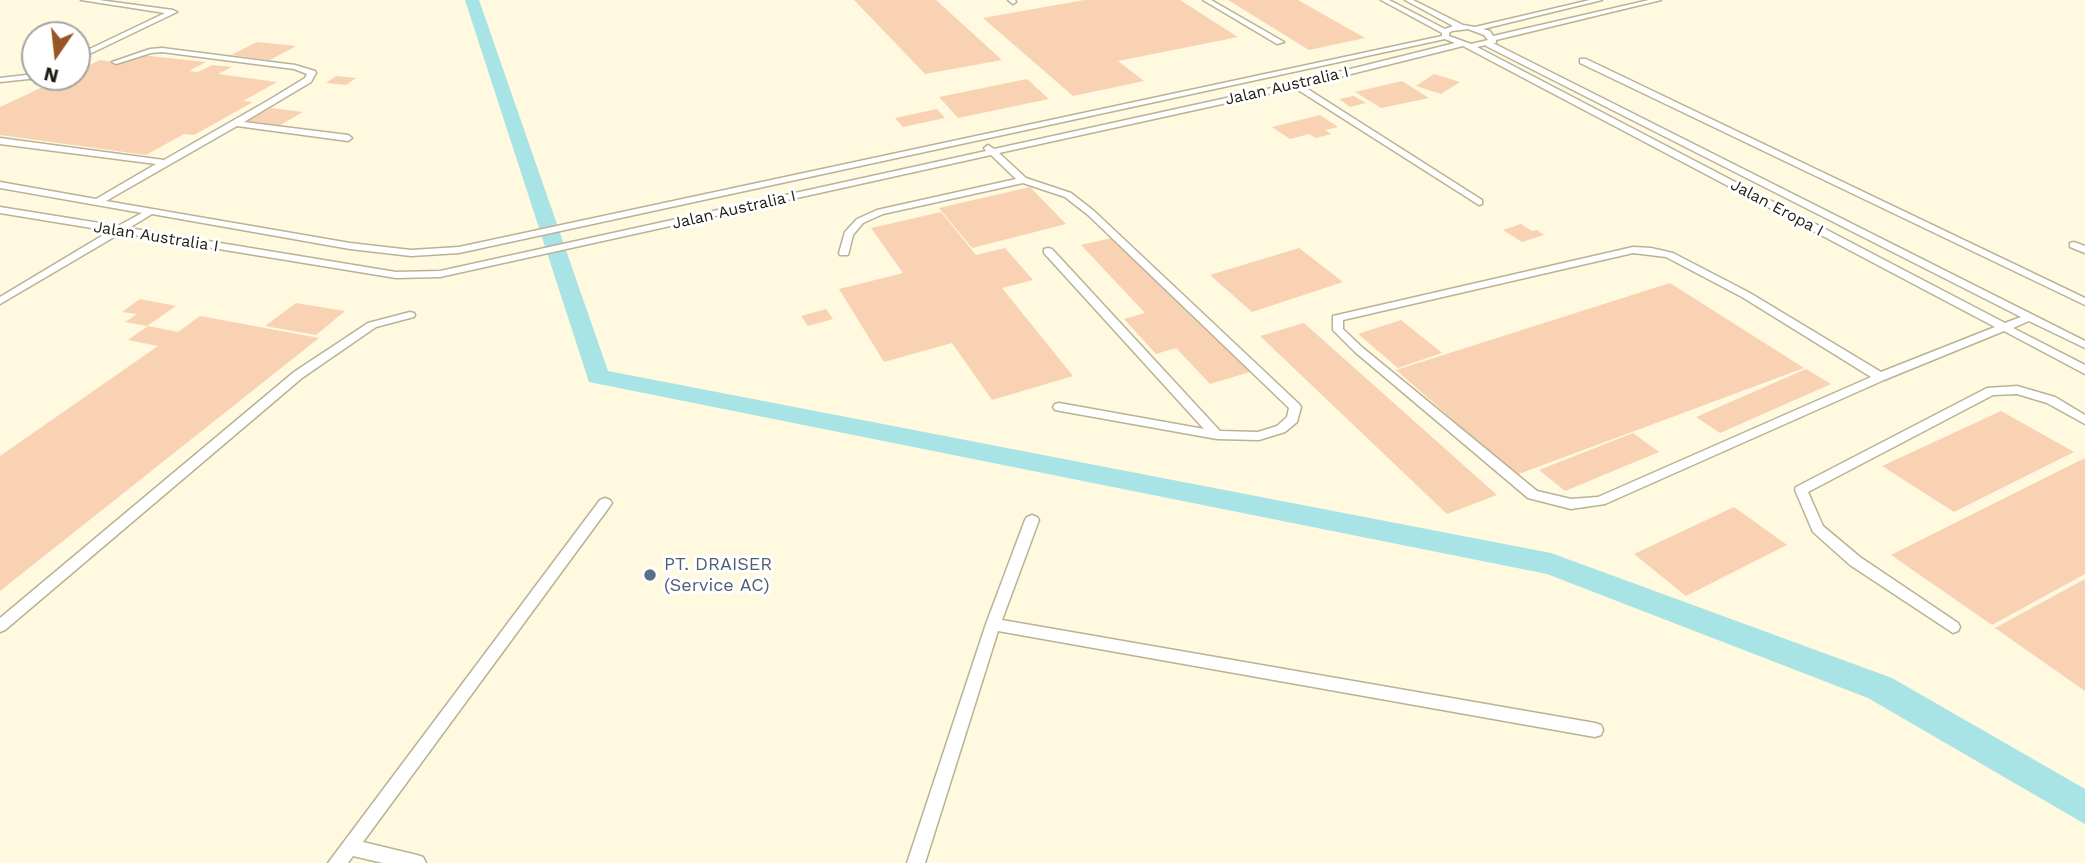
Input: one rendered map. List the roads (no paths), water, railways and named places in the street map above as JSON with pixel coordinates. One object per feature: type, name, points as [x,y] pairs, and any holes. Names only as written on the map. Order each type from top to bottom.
[{"type":"lane","points":[[84,0],[173,12],[91,51]]},
{"type":"lane","points":[[1206,0],[1280,42]]},
{"type":"lane","points":[[1384,0],[1466,45]]},
{"type":"lane","points":[[1408,0],[1460,27]]},
{"type":"lane","name":"Jalan Australia I","points":[[0,185],[350,246],[411,253],[459,250],[1280,74],[1445,35],[1460,27],[1476,29],[1599,0]]},
{"type":"lane","name":"Jalan Australia I","points":[[0,210],[396,275],[440,274],[1296,85],[1658,0]]},
{"type":"lane","name":"Jalan Australia I","points":[[1476,29],[1491,41]]},
{"type":"lane","name":"Jalan Eropa I","points":[[1491,41],[2085,345]]},
{"type":"lane","name":"Jalan Eropa I","points":[[1466,45],[2085,370]]},
{"type":"lane","points":[[99,201],[308,80],[312,73],[295,67],[162,50],[116,62]]},
{"type":"lane","points":[[1583,61],[2085,302]]},
{"type":"lane","points":[[1280,74],[1479,201]]},
{"type":"lane","points":[[0,80],[21,78]]},
{"type":"lane","points":[[236,123],[348,138]]},
{"type":"lane","points":[[977,138],[1023,180],[1068,195],[1091,212],[1295,407],[1293,419],[1281,429],[1259,436],[1217,435],[1059,407]]},
{"type":"lane","points":[[0,141],[166,163]]},
{"type":"lane","points":[[844,253],[848,234],[860,221],[880,212],[1023,180]]},
{"type":"lane","points":[[0,301],[152,211]]},
{"type":"lane","points":[[2074,245],[2085,250]]},
{"type":"lane","points":[[1880,377],[1746,295],[1670,255],[1651,251],[1633,250],[1337,318],[1338,330],[1359,350],[1533,495],[1571,504],[1600,501],[1880,377],[2030,317]]},
{"type":"lane","points":[[1048,251],[1217,435]]},
{"type":"lane","points":[[0,626],[298,375],[372,325],[410,315]]},
{"type":"lane","points":[[1954,627],[1855,561],[1818,529],[1801,490],[1991,391],[2017,390],[2051,400],[2085,419]]},
{"type":"lane","points":[[337,863],[606,503]]},
{"type":"lane","points":[[916,863],[993,624],[1032,520]]},
{"type":"lane","points":[[993,624],[1595,730]]},
{"type":"lane","points":[[350,847],[417,863]]},
{"type":"waterway","points":[[472,0],[598,377],[1551,564],[1880,688],[2085,808]]},
{"type":"place","name":"PT. DRAISER (Service AC)","points":[[650,575]]}]
